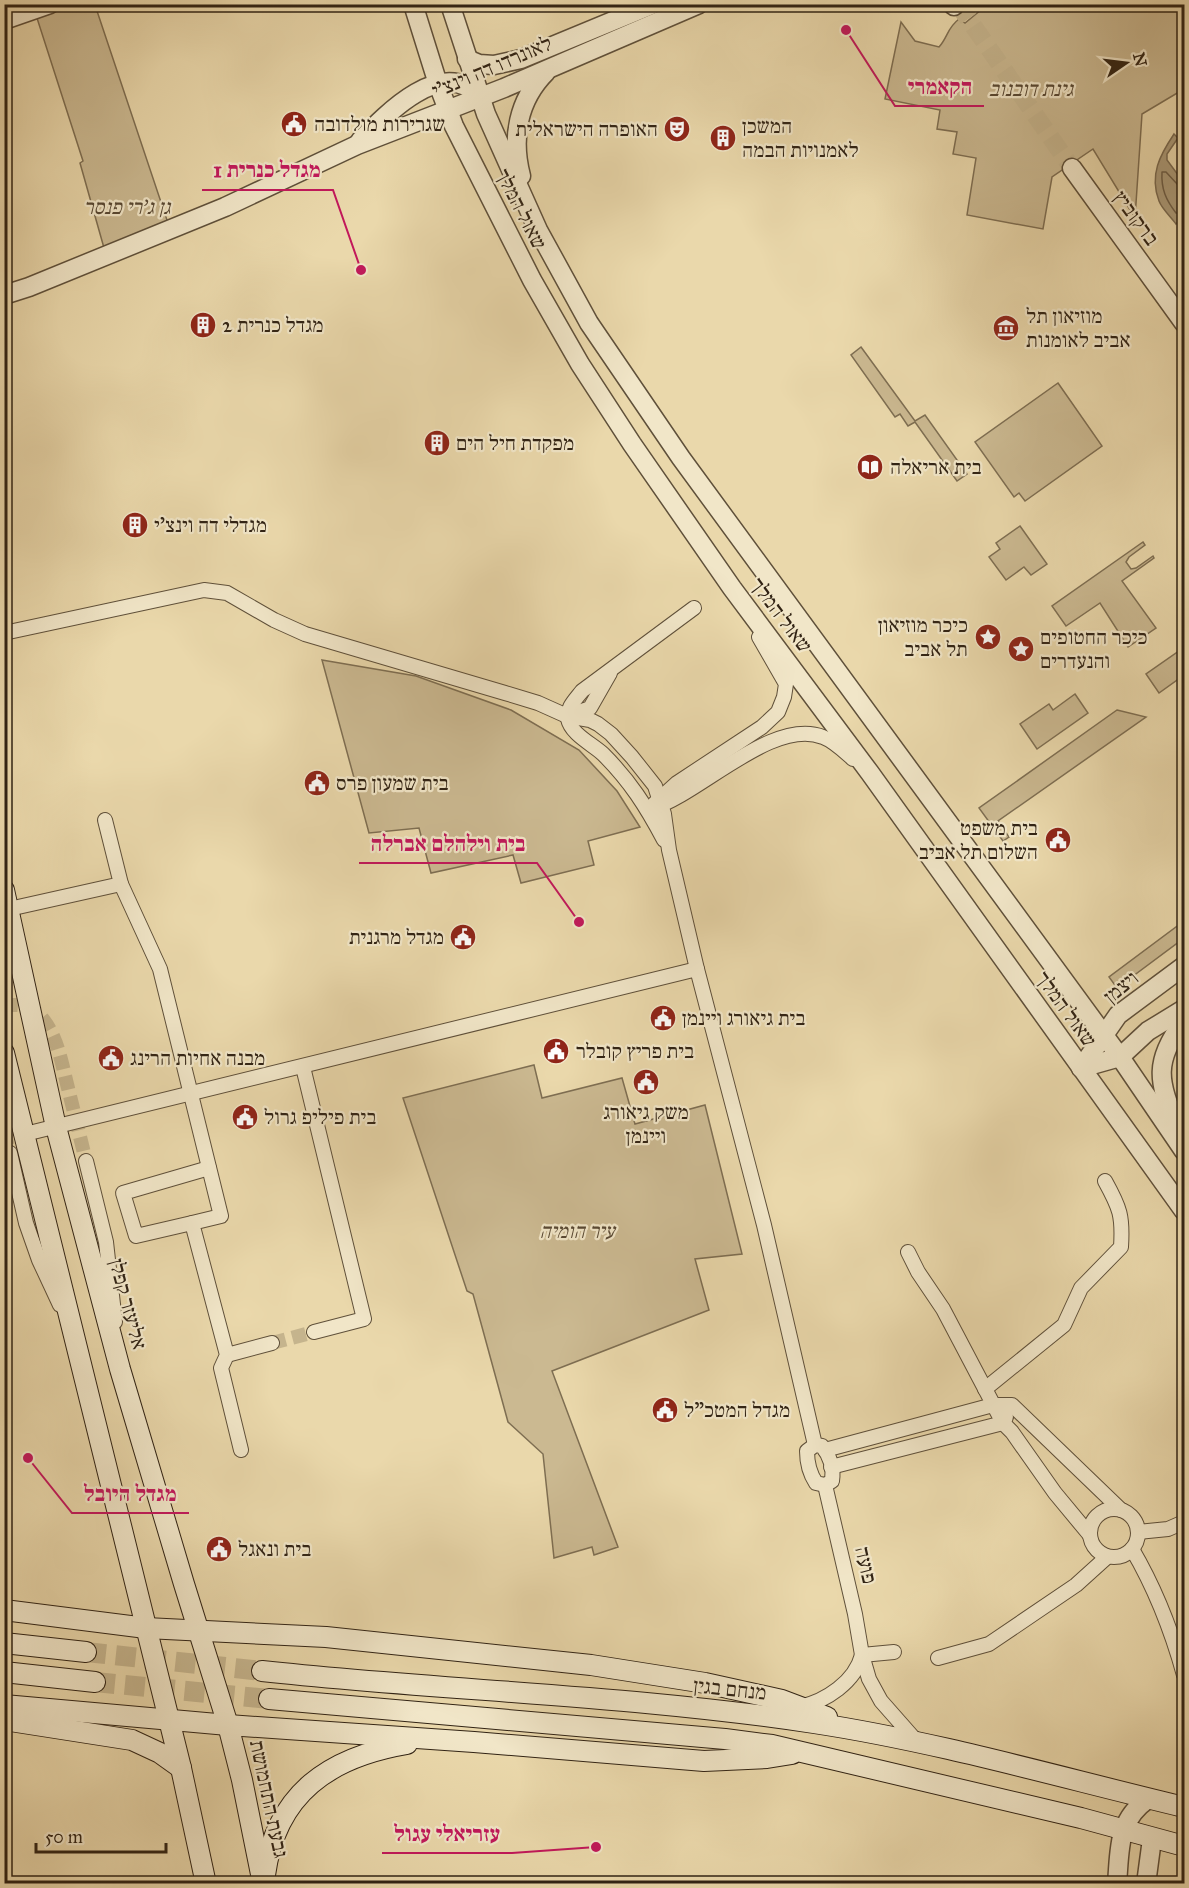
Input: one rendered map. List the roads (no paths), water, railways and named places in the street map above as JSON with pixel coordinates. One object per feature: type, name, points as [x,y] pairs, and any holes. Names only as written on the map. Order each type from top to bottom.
[{"type":"main road","name":"אליעזר קפלן","points":[[7,900],[56,1127],[120,1369],[228,1725]]},
{"type":"main road","points":[[4,1053],[181,1768],[206,1884]]},
{"type":"main road","points":[[4,1610],[146,1628],[326,1637],[591,1665],[705,1683],[782,1700],[868,1733]]},
{"type":"main road","points":[[4,1643],[86,1652]]},
{"type":"main road","name":"מנחם בגין","points":[[262,1671],[363,1682],[734,1712],[918,1743],[1185,1807]]},
{"type":"main road","points":[[4,1672],[95,1682]]},
{"type":"main road","points":[[268,1700],[725,1739],[807,1752],[1185,1846]]},
{"type":"main road","points":[[4,1705],[228,1725],[437,1739],[704,1761],[767,1758],[807,1752]]},
{"type":"main road","points":[[4,1719],[132,1740],[160,1753],[181,1768]]},
{"type":"main road","name":"גבעת התחמושת","points":[[228,1725],[264,1884]]},
{"type":"main road","points":[[264,1884],[272,1840],[289,1807],[299,1794],[344,1761],[366,1753],[437,1739]]},
{"type":"street","points":[[4,20],[50,4]]},
{"type":"street","name":"שאול המלך","points":[[413,4],[447,110],[532,280],[580,364],[632,444],[732,588],[870,773],[1185,1211]]},
{"type":"street","name":"שאול המלך","points":[[450,4],[480,97],[538,230],[589,323],[681,458],[1120,1058],[1185,1152]]},
{"type":"street","name":"לאונרדו דה וינצ'י","points":[[467,59],[479,64],[494,66],[521,59],[654,4]]},
{"type":"street","name":"לאונרדו דה וינצ'י","points":[[4,295],[29,287],[225,207],[357,145],[480,97],[699,4]]},
{"type":"street","points":[[538,230],[518,165],[516,144],[518,123],[528,94],[551,67]]},
{"type":"street","points":[[357,145],[399,103],[438,84],[458,82],[472,88],[480,97]]},
{"type":"street","name":"ברקוביץ","points":[[1072,168],[1185,323]]},
{"type":"street","points":[[669,850],[680,789],[762,727],[778,712],[783,701],[786,684],[732,588]]},
{"type":"street","points":[[4,633],[204,590],[227,593],[274,620],[305,634],[538,703],[567,716],[590,720],[611,734],[632,757],[655,786],[656,804],[697,969],[820,1448],[831,1467],[832,1481],[825,1485],[816,1483],[812,1478],[807,1451],[820,1448],[993,1405],[1012,1406],[1121,1510],[1133,1518],[1138,1532],[1132,1549],[1120,1556],[1107,1557],[1076,1585],[989,1644],[938,1658]]},
{"type":"street","points":[[567,716],[590,708],[615,667],[694,608]]},
{"type":"street","points":[[567,716],[570,728],[618,768],[639,795],[656,804]]},
{"type":"street","points":[[656,804],[680,789],[782,736],[809,733],[824,737],[870,773]]},
{"type":"street","points":[[647,776],[680,789]]},
{"type":"street","points":[[105,820],[121,884],[160,969],[221,1216],[136,1236],[123,1193],[209,1168]]},
{"type":"street","points":[[7,900],[121,884]]},
{"type":"street","name":"ויצמן","points":[[1081,1068],[1118,1015],[1185,966]]},
{"type":"street","points":[[25,1134],[697,969]]},
{"type":"street","points":[[1081,1068],[1120,1058],[1148,1031],[1185,1009]]},
{"type":"street","points":[[1185,1021],[1165,1050],[1162,1083],[1165,1099],[1185,1140]]},
{"type":"street","points":[[303,1066],[364,1319],[314,1332]]},
{"type":"street","points":[[9,1154],[26,1223],[39,1260],[75,1336]]},
{"type":"street","points":[[86,1161],[106,1242],[120,1369]]},
{"type":"street","points":[[985,1389],[1064,1326],[1081,1288],[1121,1247],[1122,1225],[1119,1208],[1105,1181]]},
{"type":"street","points":[[192,1223],[227,1355],[220,1368],[242,1450]]},
{"type":"street","points":[[908,1252],[918,1272],[943,1309],[1003,1423],[1012,1432],[1054,1493],[1089,1534],[1094,1548],[1107,1557]]},
{"type":"street","points":[[227,1355],[272,1343]]},
{"type":"street","points":[[831,1467],[1003,1423],[1012,1406]]},
{"type":"street","name":"פועה","points":[[825,1485],[869,1679],[881,1701],[918,1743]]},
{"type":"street","points":[[1089,1534],[1090,1526],[1099,1514],[1113,1509],[1121,1510]]},
{"type":"street","points":[[1138,1532],[1168,1529],[1185,1522]]},
{"type":"street","points":[[1132,1549],[1148,1575],[1185,1675]]},
{"type":"street","points":[[800,1707],[819,1701],[841,1687],[856,1670],[862,1655],[894,1652]]},
{"type":"street","points":[[1117,1884],[1123,1829],[1132,1813],[1148,1799]]},
{"type":"street","points":[[1146,1884],[1152,1839]]},
{"type":"water","points":[[1174,134],[1178,138],[1167,154],[1167,160],[1184,183],[1184,216],[1176,224],[1160,204],[1155,183],[1160,158]]},
{"type":"tunnel","points":[[958,4],[1072,168]]},
{"type":"tunnel","points":[[4,1006],[20,1005],[30,1008],[42,1018],[52,1034],[86,1161]]},
{"type":"tunnel","points":[[4,1132],[10,1153]]},
{"type":"tunnel","points":[[272,1343],[314,1332]]},
{"type":"tunnel","points":[[86,1652],[262,1671]]},
{"type":"tunnel","points":[[95,1682],[269,1699]]},
{"type":"place","name":"הקאמרי","points":[[846,30]]},
{"type":"place","name":"שגרירות מולדובה","points":[[294,124]]},
{"type":"place","name":"האופרה הישראלית","points":[[677,129]]},
{"type":"place","name":"המשכן לאמנויות הבמה","points":[[723,138]]},
{"type":"place","name":"מגדל כנרית 1","points":[[361,270]]},
{"type":"place","name":"מגדל כנרית 2","points":[[203,325]]},
{"type":"place","name":"מוזיאון תל אביב לאומנות","points":[[1006,328]]},
{"type":"place","name":"מפקדת חיל הים","points":[[437,443]]},
{"type":"place","name":"בית אריאלה","points":[[870,467]]},
{"type":"place","name":"מגדלי דה וינצ'י","points":[[135,525]]},
{"type":"place","name":"כיכר מוזיאון תל אביב","points":[[988,637]]},
{"type":"place","name":"כיכר החטופים והנעדרים","points":[[1021,649]]},
{"type":"place","name":"בית שמעון פרס","points":[[317,783]]},
{"type":"place","name":"בית משפט השלום תל אביב","points":[[1058,840]]},
{"type":"place","name":"בית וילהלם אברלה","points":[[579,922]]},
{"type":"place","name":"מגדל מרגנית","points":[[463,937]]},
{"type":"place","name":"בית גיאורג ויינמן","points":[[663,1018]]},
{"type":"place","name":"בית פריץ קובלר","points":[[556,1051]]},
{"type":"place","name":"מבנה אחיות הרינג","points":[[111,1058]]},
{"type":"place","name":"משק גיאורג ויינמן","points":[[646,1082]]},
{"type":"place","name":"בית פיליפ גרול","points":[[245,1117]]},
{"type":"place","name":"מגדל המטכ\"ל","points":[[665,1410]]},
{"type":"place","name":"מגדל היובל","points":[[28,1458]]},
{"type":"place","name":"בית ונאגל","points":[[219,1549]]},
{"type":"place","name":"עזריאלי עגול","points":[[596,1847]]},
{"type":"park label","name":"גינת דובנוב","points":[[1031,89]]},
{"type":"park label","name":"גן ג'רי פנסר","points":[[127,207]]},
{"type":"park label","name":"עיר הומיה","points":[[577,1231]]}]
